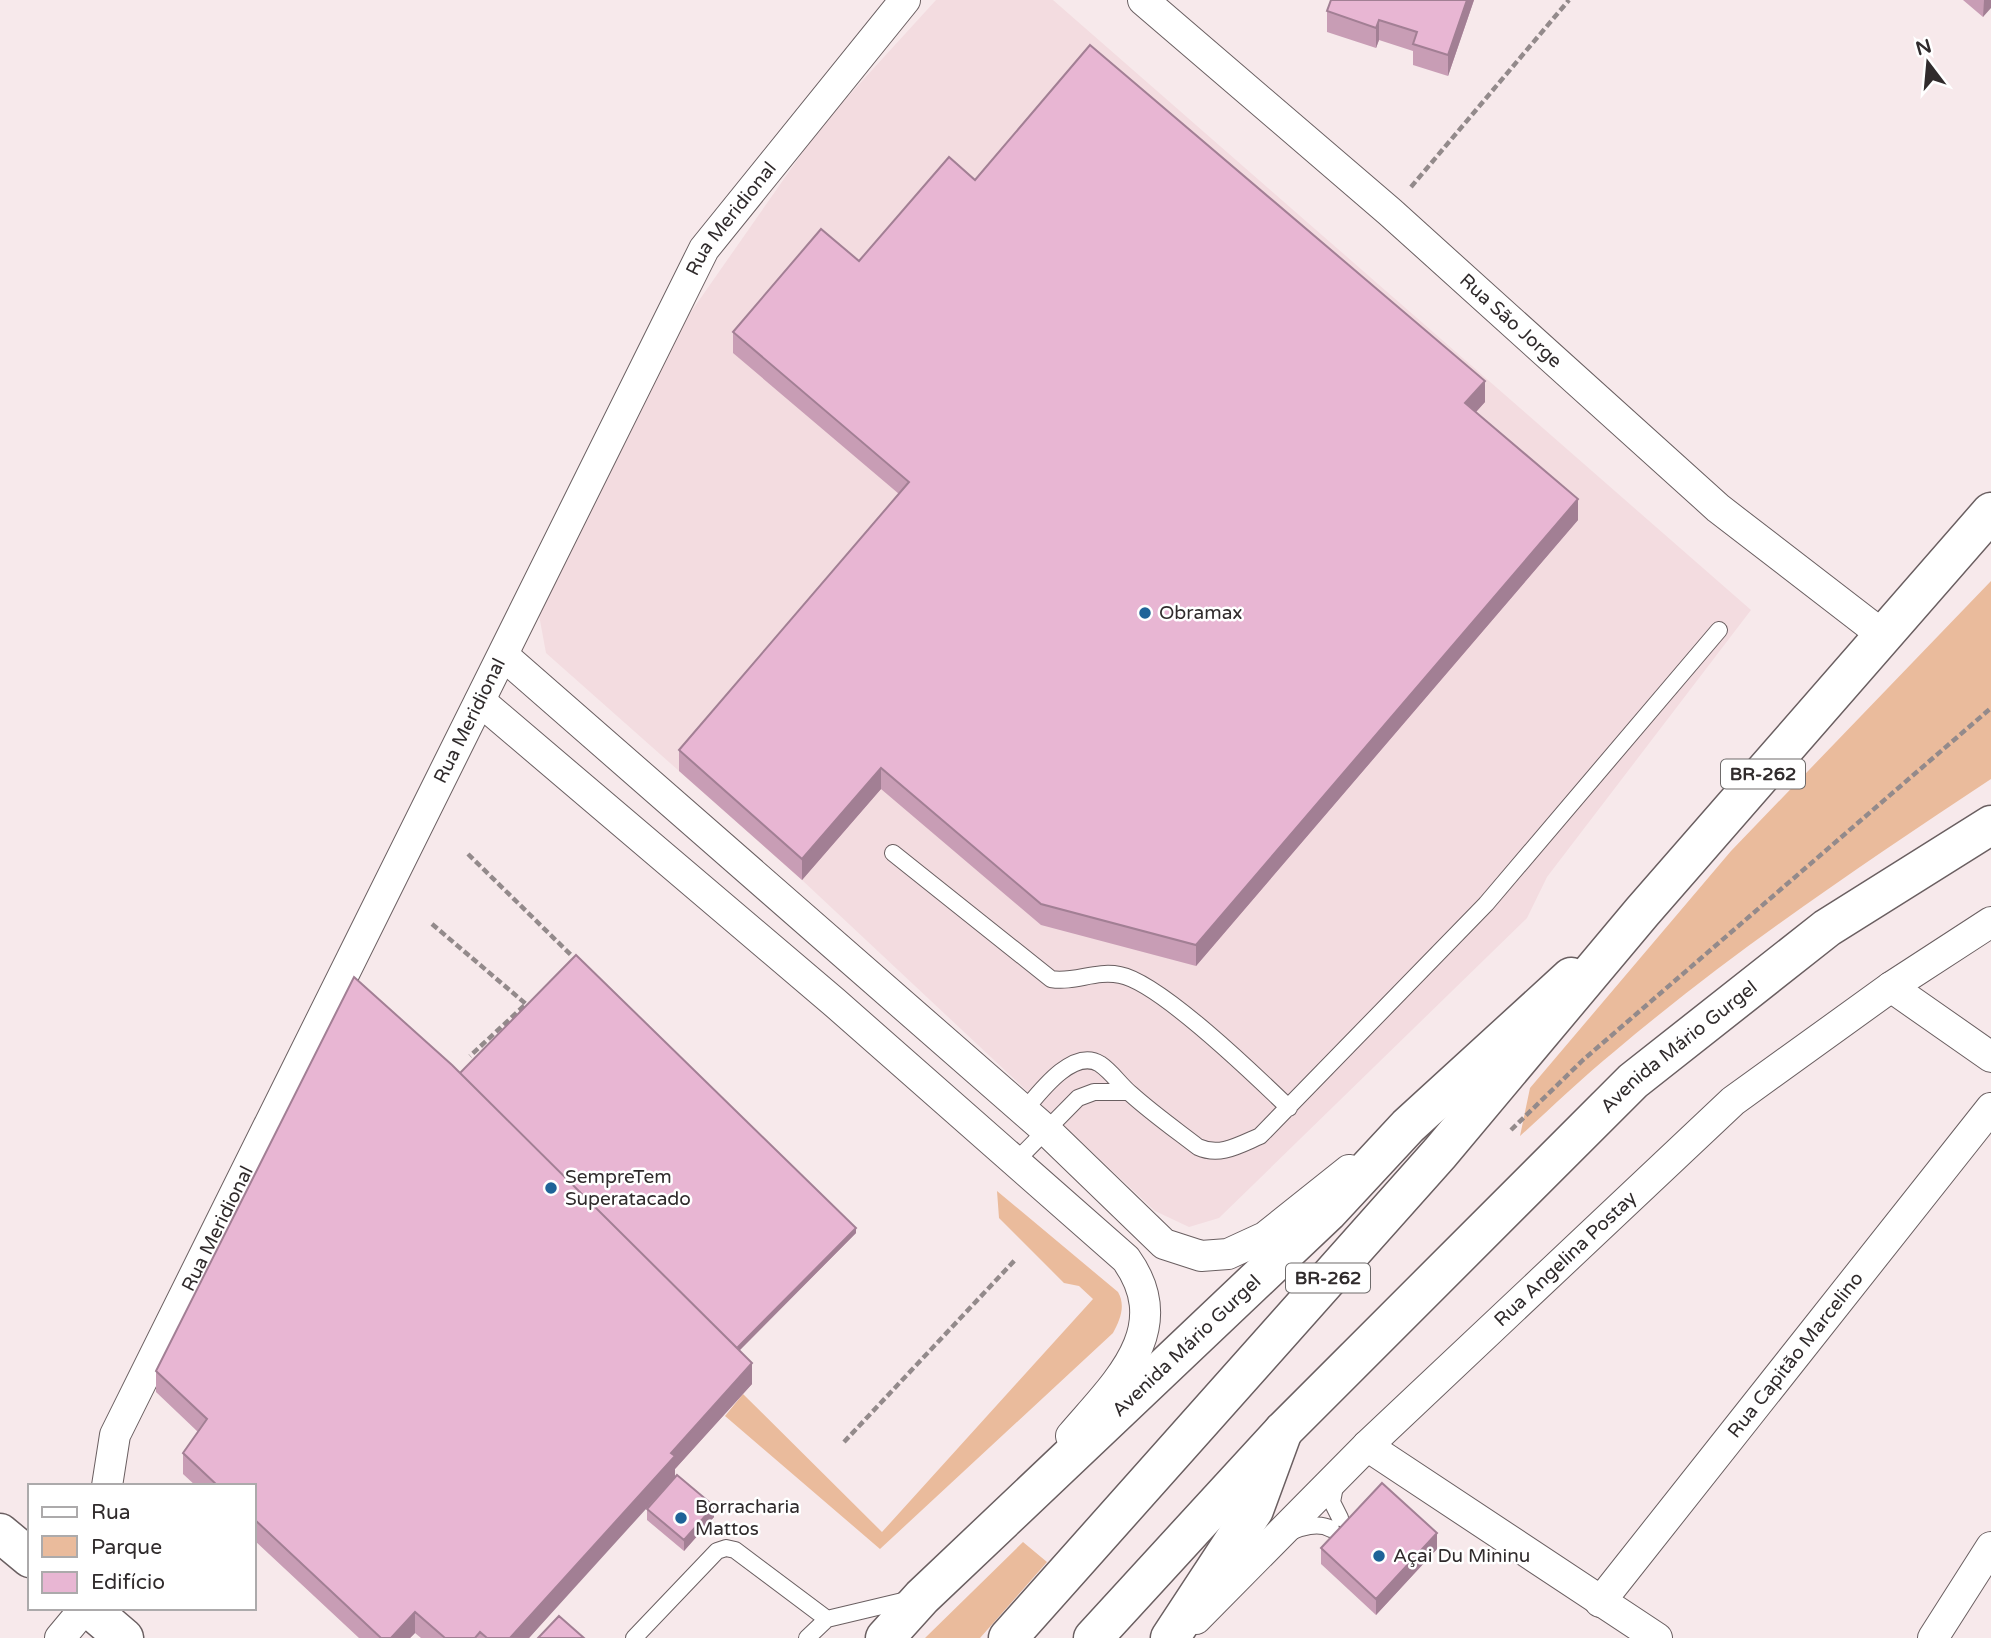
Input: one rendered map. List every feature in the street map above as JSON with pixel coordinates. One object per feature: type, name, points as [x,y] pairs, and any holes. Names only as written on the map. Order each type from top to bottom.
[{"type":"main road","name":"Avenida Mário Gurgel","points":[[1008,1638],[1440,1153],[1642,912],[1985,520],[1991,492]]},
{"type":"main road","name":"Avenida Mário Gurgel","points":[[1093,1638],[1283,1431],[1633,1081],[1828,928],[1991,825]]},
{"type":"main road","name":"Avenida Mário Gurgel","points":[[885,1638],[922,1597],[1328,1212],[1401,1134],[1642,912]]},
{"type":"main road","name":"Avenida Mário Gurgel","points":[[1170,1638],[1254,1510],[1283,1431]]},
{"type":"main road","points":[[0,1533],[28,1556]]},
{"type":"main road","points":[[89,1610],[124,1638]]},
{"type":"street","name":"Rua Meridional","points":[[107,1484],[116,1435],[704,249],[905,0]]},
{"type":"street","name":"Rua São Jorge","points":[[1143,0],[1390,212],[1717,508],[1884,636]]},
{"type":"street","points":[[504,656],[1046,1130],[1152,1236],[1183,1253],[1215,1256],[1228,1254],[1265,1237],[1439,1098]]},
{"type":"street","points":[[480,701],[1016,1161],[1126,1259],[1143,1291],[1146,1322],[1144,1336],[1123,1374],[989,1534]]},
{"type":"street","name":"Rua Angelina Postay","points":[[1177,1638],[1367,1446],[1733,1101],[1891,987],[1991,922]]},
{"type":"street","points":[[1891,987],[1991,1057]]},
{"type":"street","name":"Rua Capitão Marcelino","points":[[1600,1602],[1991,1108]]},
{"type":"street","points":[[1367,1446],[1400,1465],[1657,1638]]},
{"type":"street","points":[[1933,1638],[1991,1547]]},
{"type":"street","points":[[60,1638],[85,1610]]},
{"type":"lane","points":[[1024,1111],[1044,1087],[1069,1066],[1088,1060],[1099,1063],[1128,1092],[1198,1147],[1211,1153],[1230,1149],[1260,1136],[1486,904],[1719,629]]},
{"type":"lane","points":[[893,853],[1051,979],[1066,982],[1095,973],[1122,975],[1152,990],[1241,1062],[1289,1108]]},
{"type":"lane","points":[[1016,1161],[1078,1098],[1094,1092],[1128,1092]]},
{"type":"lane","points":[[1271,1544],[1300,1529],[1336,1523],[1332,1502],[1337,1478]]},
{"type":"lane","points":[[634,1638],[717,1551],[726,1548],[735,1550],[827,1619]]},
{"type":"lane","points":[[807,1638],[827,1619],[922,1597]]},
{"type":"path","points":[[1390,212],[1569,0]]},
{"type":"path","points":[[1505,1136],[1583,1060],[1991,708]]},
{"type":"path","points":[[468,854],[572,956]]},
{"type":"path","points":[[432,924],[526,1004],[470,1056]]},
{"type":"path","points":[[844,1441],[1015,1260]]},
{"type":"shaded area","name":"Obramax","points":[[936,0],[1053,0],[1751,610],[1547,877],[1527,918],[1219,1218],[1189,1227],[1155,1211],[802,880],[546,653],[539,615],[665,349],[821,126]]},
{"type":"green space","points":[[1991,581],[1991,779],[1752,943],[1603,1061],[1520,1136],[1530,1088],[1731,851]]},
{"type":"green space","points":[[997,1191],[1118,1292],[1122,1302],[1120,1318],[1113,1333],[880,1549],[725,1416],[743,1394],[882,1532],[1093,1299],[1079,1286],[1064,1283],[999,1218]]},
{"type":"green space","points":[[1023,1542],[1047,1562],[980,1638],[925,1638]]},
{"type":"building","points":[[1331,0],[1467,0],[1448,55],[1413,44],[1417,32],[1379,20],[1376,28],[1327,11]]},
{"type":"building","points":[[1090,45],[1485,381],[1465,403],[1578,499],[1196,945],[1041,904],[881,768],[802,859],[679,750],[909,482],[733,332],[821,229],[859,261],[949,157],[975,180]]},
{"type":"building","points":[[576,955],[856,1228],[737,1348],[460,1073]]},
{"type":"building","points":[[354,977],[452,1065],[752,1363],[671,1453],[675,1456],[510,1638],[487,1638],[480,1632],[475,1638],[445,1638],[415,1612],[391,1638],[381,1638],[256,1521],[256,1484],[216,1484],[183,1453],[207,1419],[156,1371]]},
{"type":"building","name":"Borracharia Mattos","points":[[677,1475],[714,1506],[684,1540],[647,1509]]},
{"type":"building","name":"Açai Du Mininu","points":[[1382,1483],[1437,1533],[1376,1599],[1321,1548]]},
{"type":"building","points":[[559,1616],[584,1638],[538,1638]]},
{"type":"place","name":"Obramax","points":[[1145,613]]},
{"type":"place","name":"SempreTem Superatacado","points":[[551,1188]]},
{"type":"place","name":"Borracharia Mattos","points":[[681,1518]]},
{"type":"place","name":"Açai Du Mininu","points":[[1379,1556]]}]
